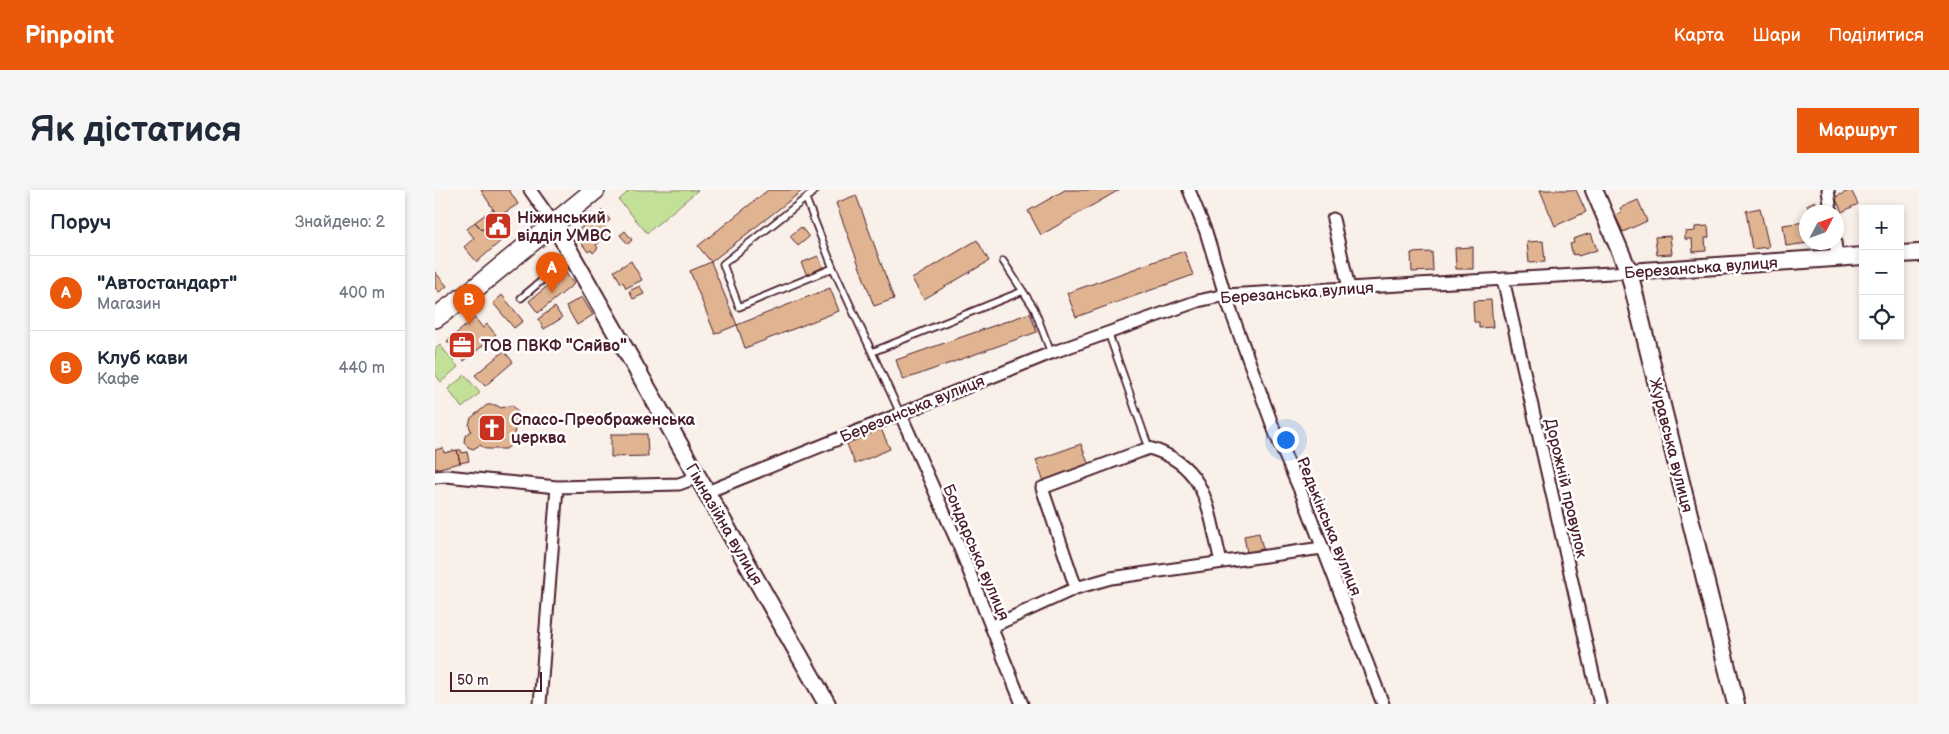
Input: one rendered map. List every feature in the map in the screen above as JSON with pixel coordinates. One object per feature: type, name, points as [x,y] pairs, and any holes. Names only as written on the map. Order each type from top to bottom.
[{"type":"main road","points":[[435,318],[469,294],[595,190]]},
{"type":"street","name":"Гімназійна вулиця","points":[[530,190],[554,224],[827,704]]},
{"type":"street","name":"Редькінська вулиця","points":[[1189,190],[1206,232],[1225,295],[1276,435],[1303,497],[1383,704]]},
{"type":"street","name":"Журавська вулиця","points":[[1595,190],[1629,272],[1736,704]]},
{"type":"street","points":[[1828,190],[1830,205]]},
{"type":"street","points":[[1333,219],[1349,288]]},
{"type":"street","name":"Березанська вулиця","points":[[707,492],[1051,353],[1198,301],[1225,295],[1629,272],[1836,250],[1859,255]]},
{"type":"street","points":[[1904,254],[1919,253]]},
{"type":"street","name":"Дорожній провулок","points":[[1503,279],[1600,704]]},
{"type":"street","name":"Бондарська вулиця","points":[[900,413],[959,546],[1021,704]]},
{"type":"street","points":[[1076,588],[1042,488],[1149,448],[1182,463],[1195,476],[1202,489],[1221,562]]},
{"type":"street","points":[[435,477],[446,476],[557,487],[679,484],[698,477]]},
{"type":"street","points":[[540,704],[557,487]]},
{"type":"street","points":[[991,626],[1076,588],[1119,576],[1322,548]]},
{"type":"lane","points":[[816,190],[723,264],[739,307],[833,268]]},
{"type":"lane","points":[[806,199],[833,268],[900,413]]},
{"type":"lane","points":[[521,298],[571,256]]},
{"type":"lane","points":[[1003,261],[1034,308],[1051,353]]},
{"type":"lane","points":[[872,352],[1023,291]]},
{"type":"lane","points":[[1108,332],[1149,448]]},
{"type":"green space","points":[[630,190],[698,190],[647,233],[619,200]]},
{"type":"green space","points":[[440,345],[458,367],[441,382],[435,374],[435,349]]},
{"type":"green space","points":[[465,375],[480,393],[462,408],[448,389]]},
{"type":"building","points":[[481,190],[509,190],[518,204],[498,217]]},
{"type":"building","points":[[768,190],[803,190],[711,262],[698,246]]},
{"type":"building","points":[[1065,190],[1119,190],[1041,235],[1028,211]]},
{"type":"building","points":[[1540,190],[1576,190],[1586,212],[1555,226]]},
{"type":"building","points":[[1851,190],[1858,204],[1844,211],[1844,205],[1839,205],[1835,197]]},
{"type":"building","points":[[856,195],[894,299],[874,306],[836,203]]},
{"type":"building","points":[[1638,200],[1647,221],[1623,232],[1615,215],[1622,212],[1620,208]]},
{"type":"building","points":[[1815,201],[1817,205],[1807,205]]},
{"type":"building","points":[[1760,208],[1769,247],[1752,249],[1746,211]]},
{"type":"building","points":[[493,209],[498,217],[482,230],[475,222]]},
{"type":"building","points":[[602,210],[610,220],[604,225],[596,216]]},
{"type":"building","points":[[596,216],[612,236],[608,239],[606,237],[596,245],[598,248],[593,253],[591,250],[588,252],[574,233]]},
{"type":"building","points":[[475,222],[482,230],[490,224],[503,239],[477,262],[464,247],[474,238],[467,229]]},
{"type":"building","points":[[1799,223],[1799,244],[1786,246],[1783,225]]},
{"type":"building","points":[[1708,226],[1709,237],[1705,238],[1706,251],[1693,252],[1692,239],[1685,239],[1685,232],[1695,231],[1695,227]]},
{"type":"building","points":[[801,227],[809,237],[798,246],[790,236]]},
{"type":"building","points":[[625,231],[632,240],[628,244],[620,235]]},
{"type":"building","points":[[1591,233],[1597,250],[1578,256],[1577,254],[1573,255],[1570,244],[1574,243],[1573,239]]},
{"type":"building","points":[[1670,236],[1672,254],[1657,255],[1655,237]]},
{"type":"building","points":[[977,240],[989,261],[924,299],[912,279]]},
{"type":"building","points":[[1543,241],[1545,262],[1529,263],[1527,242]]},
{"type":"building","points":[[1473,247],[1473,269],[1456,269],[1455,248]]},
{"type":"building","points":[[1184,251],[1193,275],[1076,317],[1067,293]]},
{"type":"building","points":[[1432,252],[1433,271],[1412,272],[1411,253]]},
{"type":"building","points":[[818,256],[823,267],[807,275],[801,263]]},
{"type":"building","points":[[631,261],[642,280],[626,288],[614,271]]},
{"type":"building","points":[[711,262],[737,325],[715,334],[690,271]]},
{"type":"building","points":[[435,272],[447,286],[439,292],[435,288]]},
{"type":"building","points":[[565,272],[574,284],[538,313],[529,301]]},
{"type":"building","points":[[640,286],[644,294],[633,299],[629,291]]},
{"type":"building","points":[[830,288],[839,311],[745,348],[737,325]]},
{"type":"building","points":[[502,295],[523,321],[514,328],[493,303]]},
{"type":"building","points":[[582,297],[593,315],[577,325],[566,306]]},
{"type":"building","points":[[1491,300],[1493,327],[1479,328],[1479,322],[1474,322],[1473,301]]},
{"type":"building","points":[[555,307],[562,318],[544,329],[538,319]]},
{"type":"building","points":[[1030,313],[1037,332],[903,380],[896,360]]},
{"type":"building","points":[[475,318],[483,328],[487,324],[496,335],[464,361],[447,341]]},
{"type":"building","points":[[504,351],[513,362],[485,386],[475,375]]},
{"type":"building","name":"Спасо-Преображенська церква","points":[[487,405],[496,405],[501,408],[512,405],[518,412],[514,434],[511,439],[512,444],[506,449],[486,449],[480,445],[473,449],[464,442],[465,436],[471,431],[469,425],[471,418]]},
{"type":"building","points":[[881,429],[890,449],[855,464],[847,444]]},
{"type":"building","points":[[611,434],[647,434],[648,456],[611,457]]},
{"type":"building","points":[[1081,444],[1089,466],[1044,482],[1036,460]]},
{"type":"building","points":[[443,448],[444,453],[457,450],[460,463],[435,469],[435,450]]},
{"type":"building","points":[[457,450],[461,450],[462,453],[467,452],[469,461],[460,463]]},
{"type":"building","points":[[1259,533],[1263,549],[1247,553],[1244,536]]},
{"type":"place","name":"Ніжинський відділ УМВС","points":[[498,226]]},
{"type":"place","name":"\"Автостандарт\"","points":[[552,293]]},
{"type":"place","name":"Клуб кави","points":[[469,325]]},
{"type":"place","name":"ТОВ ПВКФ \"Сяйво\"","points":[[462,345]]},
{"type":"place","name":"Спасо-Преображенська церква","points":[[492,428]]}]
